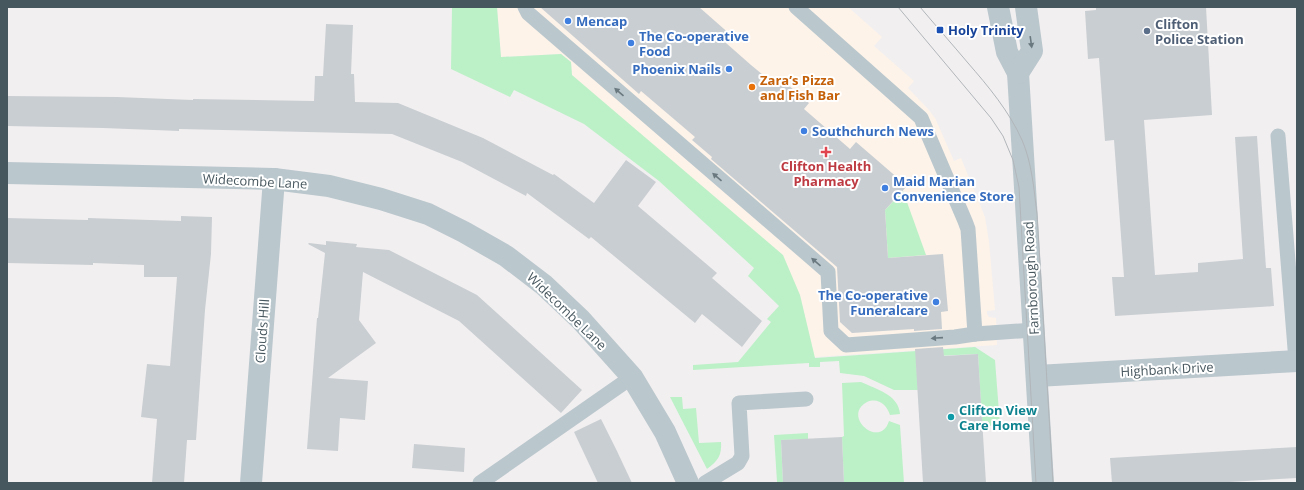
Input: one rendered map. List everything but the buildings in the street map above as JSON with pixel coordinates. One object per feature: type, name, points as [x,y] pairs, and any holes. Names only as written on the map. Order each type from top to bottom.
[{"type":"street","name":"Farnborough Road","points":[[998,7],[1007,52],[1018,74],[1043,483]]},
{"type":"street","points":[[1018,74],[1032,51],[1026,7]]},
{"type":"street","name":"Widecombe Lane","points":[[7,173],[274,179],[329,186],[381,198],[428,214],[464,232],[506,256],[544,286],[581,320],[632,377],[666,432],[688,483]]},
{"type":"street","name":"Clouds Hill","points":[[251,483],[274,179]]},
{"type":"street","name":"Highbank Drive","points":[[1037,376],[1297,361]]},
{"type":"lane","points":[[525,7],[528,13],[828,272],[831,331],[846,345],[1034,330]]},
{"type":"lane","points":[[796,7],[905,104],[923,122],[966,221],[968,230],[975,334]]},
{"type":"lane","points":[[1278,136],[1297,361]]},
{"type":"lane","points":[[480,483],[632,377]]},
{"type":"lane","points":[[705,483],[738,463],[742,456],[739,403],[806,399]]},
{"type":"shaded area","points":[[497,7],[848,7],[882,37],[874,46],[914,81],[908,88],[935,118],[954,161],[961,158],[985,217],[989,242],[995,310],[987,311],[987,314],[989,317],[996,318],[997,345],[814,357],[800,295],[572,75],[571,62],[561,54],[501,57]]},
{"type":"green space","points":[[452,7],[497,7],[501,57],[561,54],[571,62],[572,75],[783,255],[800,295],[815,358],[975,347],[995,360],[1000,425],[988,426],[988,421],[982,421],[978,354],[916,357],[918,390],[894,390],[864,376],[840,373],[839,361],[820,362],[820,367],[809,367],[809,363],[693,370],[693,365],[738,362],[771,322],[767,319],[779,306],[748,276],[754,268],[659,181],[584,124],[514,90],[510,97],[451,69]]},
{"type":"green space","points":[[903,191],[926,255],[888,258],[885,210]]},
{"type":"green space","points":[[861,382],[880,390],[891,397],[899,407],[900,414],[890,415],[887,408],[882,403],[878,401],[871,401],[867,402],[860,408],[858,415],[860,422],[865,428],[871,431],[878,432],[884,429],[889,421],[900,425],[904,483],[844,483],[842,383]]},
{"type":"green space","points":[[670,397],[682,397],[683,409],[696,408],[699,443],[721,442],[720,454],[714,463],[707,469]]},
{"type":"green space","points":[[808,433],[808,439],[781,440],[783,483],[777,482],[774,435]]},
{"type":"tram line","points":[[898,7],[991,118],[1003,136],[1013,160],[1019,187],[1036,483]]},
{"type":"tram line","points":[[920,7],[998,99],[1017,129],[1028,158],[1037,214],[1053,483]]},
{"type":"place","name":"Mencap","points":[[568,21]]},
{"type":"place","name":"Holy Trinity","points":[[940,30]]},
{"type":"place","name":"Clifton Police Station","points":[[1147,31]]},
{"type":"place","name":"The Co-operative Food","points":[[631,43]]},
{"type":"place","name":"Phoenix Nails","points":[[729,69]]},
{"type":"place","name":"Zara’s Pizza and Fish Bar","points":[[752,87]]},
{"type":"place","name":"Southchurch News","points":[[804,131]]},
{"type":"place","name":"Clifton Health Pharmacy","points":[[826,152]]},
{"type":"place","name":"Maid Marian Convenience Store","points":[[885,188]]},
{"type":"place","name":"The Co-operative Funeralcare","points":[[936,302]]},
{"type":"place","name":"Clifton View Care Home","points":[[951,417]]}]
